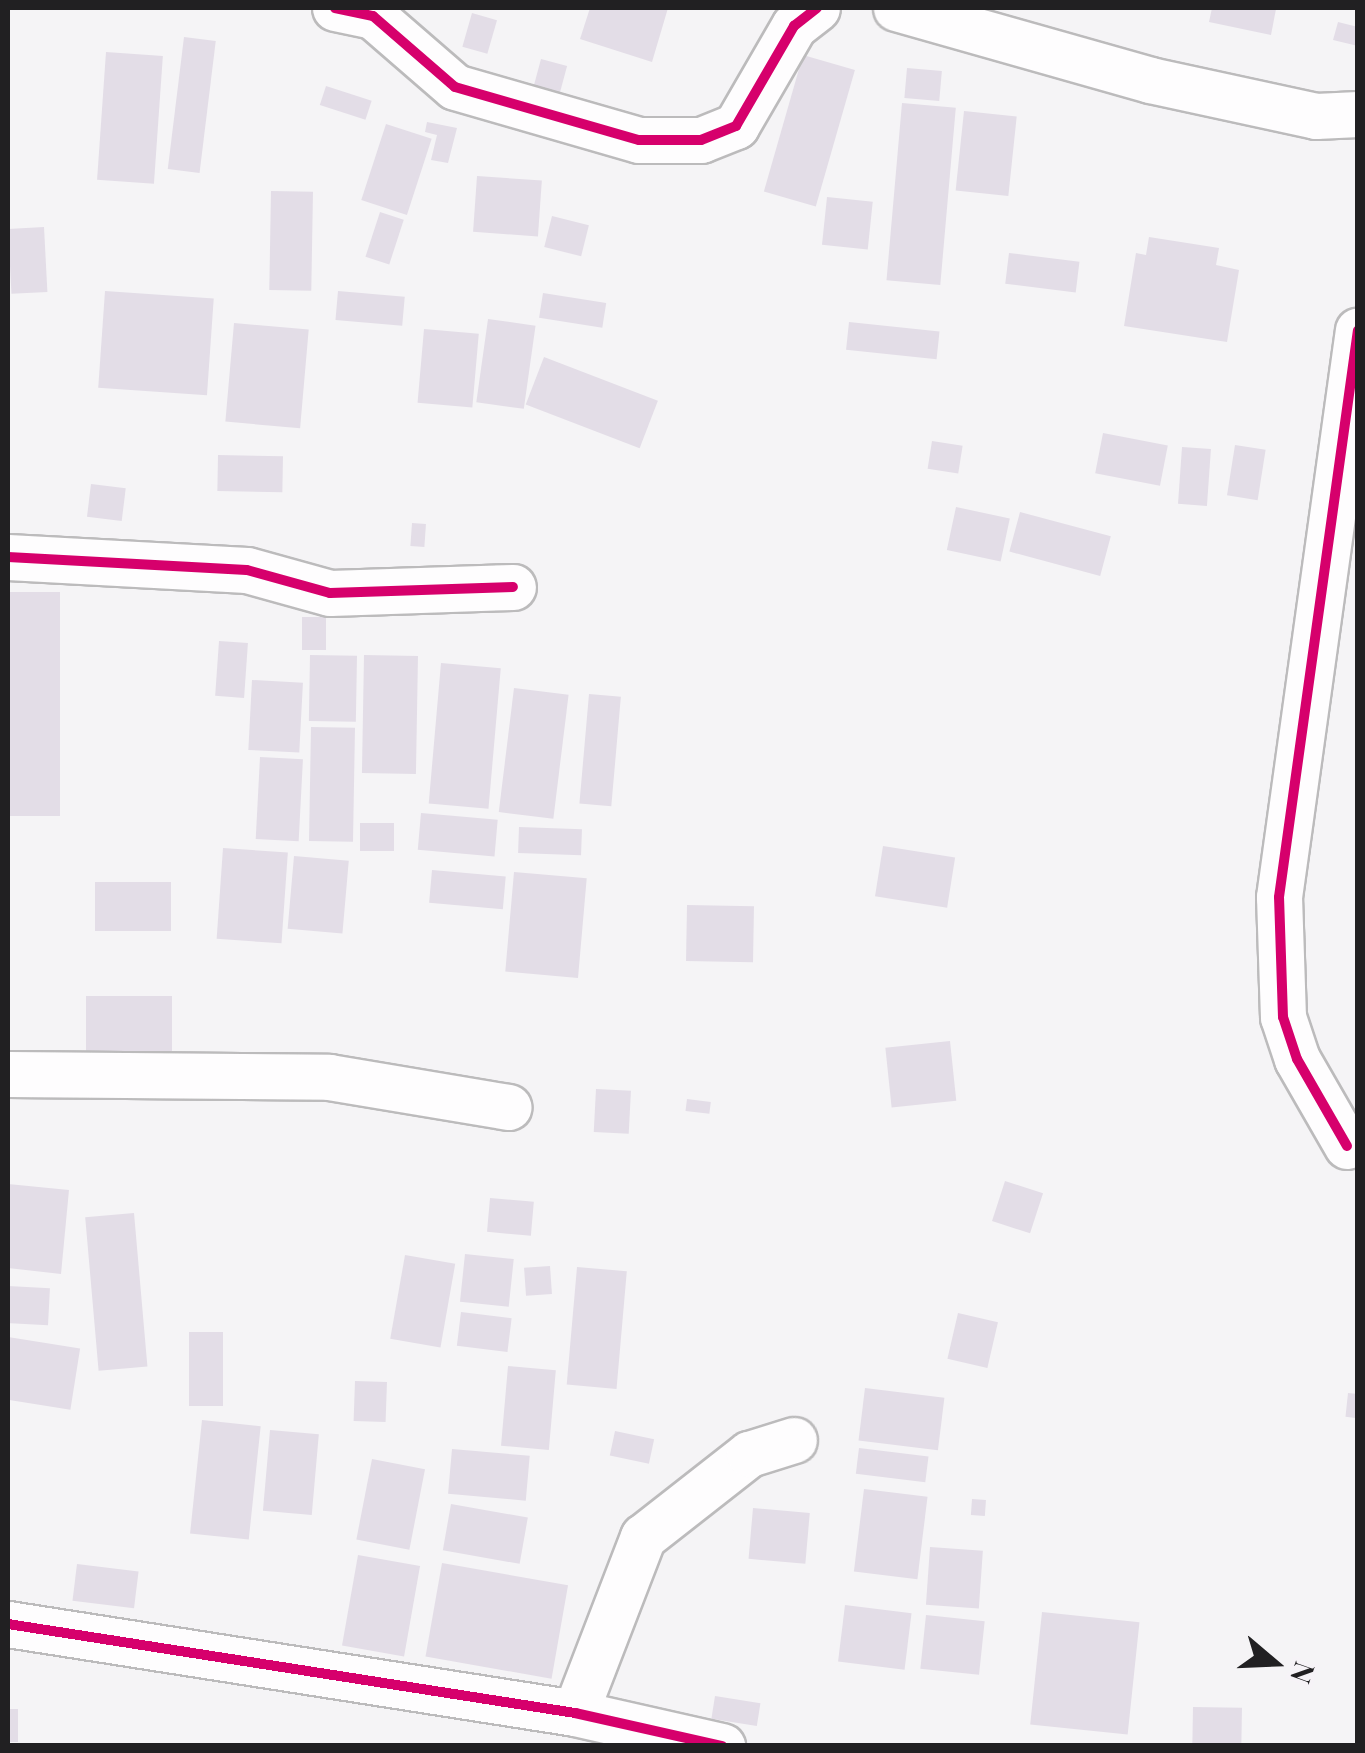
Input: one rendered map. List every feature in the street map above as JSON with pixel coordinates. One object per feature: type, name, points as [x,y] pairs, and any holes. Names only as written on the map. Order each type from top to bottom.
[{"type":"street","points":[[334,8],[373,16],[454,88],[639,140],[686,140],[736,126],[794,26],[817,8]]},
{"type":"street","points":[[896,8],[1150,80],[1337,115],[1358,133]]},
{"type":"street","points":[[1346,1146],[1296,1059],[1283,1017],[1279,915],[1297,736],[1320,630],[1332,473],[1358,330]]},
{"type":"street","points":[[8,557],[248,570],[330,593],[513,587]]},
{"type":"street","points":[[8,1074],[329,1077],[509,1108]]},
{"type":"street","points":[[575,1714],[643,1537],[749,1454],[794,1440]]},
{"type":"street","points":[[8,1624],[575,1714],[722,1746]]},
{"type":"building","points":[[590,8],[668,8],[652,62],[580,39]]},
{"type":"building","points":[[1212,8],[1276,9],[1271,35],[1209,22]]},
{"type":"building","points":[[472,13],[497,20],[487,54],[462,47]]},
{"type":"building","points":[[1338,22],[1358,27],[1358,46],[1333,40]]},
{"type":"building","points":[[184,37],[216,41],[200,173],[168,169]]},
{"type":"building","points":[[106,52],[163,56],[154,184],[97,180]]},
{"type":"building","points":[[803,55],[855,70],[816,206],[764,191]]},
{"type":"building","points":[[541,59],[567,66],[558,99],[532,92]]},
{"type":"building","points":[[907,68],[942,71],[939,101],[904,98]]},
{"type":"building","points":[[326,86],[372,101],[365,120],[320,105]]},
{"type":"building","points":[[902,103],[956,108],[940,285],[886,280]]},
{"type":"building","points":[[964,111],[1017,117],[1008,196],[956,191]]},
{"type":"building","points":[[427,122],[457,128],[448,163],[431,160],[437,135],[425,132]]},
{"type":"building","points":[[386,124],[432,139],[407,215],[361,200]]},
{"type":"building","points":[[477,176],[542,181],[538,236],[473,232]]},
{"type":"building","points":[[271,191],[313,192],[311,291],[269,290]]},
{"type":"building","points":[[827,197],[873,202],[868,250],[822,245]]},
{"type":"building","points":[[380,212],[404,220],[389,264],[365,257]]},
{"type":"building","points":[[552,216],[589,225],[581,256],[544,247]]},
{"type":"building","points":[[44,227],[47,292],[11,294],[8,229]]},
{"type":"building","points":[[1149,237],[1219,248],[1216,265],[1239,270],[1227,342],[1124,326],[1136,253],[1146,255]]},
{"type":"building","points":[[1009,253],[1079,262],[1076,292],[1005,284]]},
{"type":"building","points":[[105,291],[214,299],[207,395],[98,388]]},
{"type":"building","points":[[338,291],[405,297],[402,326],[335,320]]},
{"type":"building","points":[[543,293],[606,303],[602,328],[539,318]]},
{"type":"building","points":[[488,319],[536,326],[524,409],[476,402]]},
{"type":"building","points":[[849,322],[940,332],[937,359],[846,350]]},
{"type":"building","points":[[234,323],[309,330],[300,428],[225,422]]},
{"type":"building","points":[[424,329],[479,334],[472,408],[418,403]]},
{"type":"building","points":[[544,357],[658,401],[640,448],[526,405]]},
{"type":"building","points":[[1103,433],[1168,446],[1160,486],[1095,473]]},
{"type":"building","points":[[932,441],[963,446],[958,474],[928,469]]},
{"type":"building","points":[[1235,445],[1266,450],[1258,500],[1227,495]]},
{"type":"building","points":[[1182,447],[1211,449],[1207,506],[1178,504]]},
{"type":"building","points":[[218,455],[283,456],[282,492],[217,491]]},
{"type":"building","points":[[91,484],[126,488],[122,521],[87,517]]},
{"type":"building","points":[[956,507],[1010,518],[1001,561],[947,550]]},
{"type":"building","points":[[1020,512],[1111,536],[1100,576],[1009,552]]},
{"type":"building","points":[[412,523],[426,524],[424,547],[410,546]]},
{"type":"building","points":[[8,592],[60,592],[60,816],[8,816]]},
{"type":"building","points":[[302,617],[326,617],[326,650],[302,650]]},
{"type":"building","points":[[219,641],[248,643],[244,698],[215,696]]},
{"type":"building","points":[[310,655],[357,656],[356,722],[309,721]]},
{"type":"building","points":[[364,655],[418,656],[416,774],[362,773]]},
{"type":"building","points":[[441,663],[501,668],[488,809],[429,803]]},
{"type":"building","points":[[252,680],[303,683],[299,753],[248,750]]},
{"type":"building","points":[[514,688],[569,695],[553,819],[499,812]]},
{"type":"building","points":[[589,694],[621,697],[611,806],[579,804]]},
{"type":"building","points":[[311,727],[355,728],[353,842],[309,841]]},
{"type":"building","points":[[260,757],[303,759],[299,841],[256,839]]},
{"type":"building","points":[[421,813],[498,820],[494,857],[418,850]]},
{"type":"building","points":[[360,823],[394,823],[394,851],[360,851]]},
{"type":"building","points":[[519,827],[582,829],[581,855],[518,853]]},
{"type":"building","points":[[883,846],[955,857],[947,908],[875,896]]},
{"type":"building","points":[[223,848],[288,853],[281,943],[217,939]]},
{"type":"building","points":[[294,856],[349,861],[342,934],[288,929]]},
{"type":"building","points":[[432,870],[506,876],[503,909],[429,903]]},
{"type":"building","points":[[514,872],[587,878],[578,978],[505,972]]},
{"type":"building","points":[[95,882],[171,882],[171,931],[95,931]]},
{"type":"building","points":[[687,905],[754,906],[753,962],[686,961]]},
{"type":"building","points":[[86,996],[172,996],[172,1056],[86,1056]]},
{"type":"building","points":[[950,1041],[956,1101],[892,1107],[885,1048]]},
{"type":"building","points":[[596,1089],[631,1091],[629,1134],[594,1132]]},
{"type":"building","points":[[687,1099],[711,1102],[709,1114],[686,1111]]},
{"type":"building","points":[[1005,1181],[1043,1193],[1030,1233],[992,1221]]},
{"type":"building","points":[[8,1184],[69,1190],[61,1274],[8,1268]]},
{"type":"building","points":[[490,1198],[534,1202],[531,1236],[487,1232]]},
{"type":"building","points":[[134,1213],[147,1366],[99,1371],[85,1217]]},
{"type":"building","points":[[465,1254],[514,1259],[509,1307],[460,1302]]},
{"type":"building","points":[[405,1255],[455,1264],[440,1348],[390,1339]]},
{"type":"building","points":[[550,1266],[552,1294],[526,1296],[524,1268]]},
{"type":"building","points":[[577,1267],[627,1271],[617,1389],[567,1385]]},
{"type":"building","points":[[8,1286],[50,1288],[48,1325],[8,1323]]},
{"type":"building","points":[[461,1312],[512,1318],[507,1352],[457,1346]]},
{"type":"building","points":[[958,1313],[998,1322],[987,1368],[947,1359]]},
{"type":"building","points":[[189,1332],[223,1332],[223,1406],[189,1406]]},
{"type":"building","points":[[8,1337],[80,1348],[70,1410],[8,1400]]},
{"type":"building","points":[[508,1366],[556,1370],[549,1450],[501,1446]]},
{"type":"building","points":[[355,1381],[387,1382],[386,1422],[354,1421]]},
{"type":"building","points":[[865,1388],[944,1398],[938,1450],[859,1441]]},
{"type":"building","points":[[1348,1393],[1358,1394],[1355,1418],[1345,1417]]},
{"type":"building","points":[[202,1420],[261,1426],[249,1540],[190,1533]]},
{"type":"building","points":[[270,1430],[319,1434],[312,1515],[263,1511]]},
{"type":"building","points":[[615,1431],[654,1439],[649,1464],[610,1455]]},
{"type":"building","points":[[859,1448],[928,1457],[925,1482],[856,1474]]},
{"type":"building","points":[[452,1449],[530,1456],[526,1501],[448,1494]]},
{"type":"building","points":[[372,1459],[425,1469],[409,1550],[356,1539]]},
{"type":"building","points":[[864,1489],[928,1497],[917,1579],[854,1571]]},
{"type":"building","points":[[972,1499],[986,1500],[985,1516],[971,1515]]},
{"type":"building","points":[[451,1504],[528,1518],[520,1564],[443,1550]]},
{"type":"building","points":[[753,1508],[810,1513],[805,1564],[749,1559]]},
{"type":"building","points":[[930,1547],[983,1551],[979,1609],[926,1605]]},
{"type":"building","points":[[358,1555],[420,1566],[404,1657],[342,1646]]},
{"type":"building","points":[[442,1563],[568,1585],[552,1679],[426,1657]]},
{"type":"building","points":[[77,1564],[139,1572],[134,1608],[72,1601]]},
{"type":"building","points":[[845,1605],[912,1613],[905,1670],[838,1662]]},
{"type":"building","points":[[1042,1612],[1139,1622],[1128,1735],[1030,1724]]},
{"type":"building","points":[[926,1615],[985,1621],[979,1675],[920,1669]]},
{"type":"building","points":[[715,1696],[760,1703],[757,1726],[711,1719]]},
{"type":"building","points":[[1193,1707],[1242,1708],[1241,1746],[1192,1746]]},
{"type":"building","points":[[8,1709],[18,1709],[18,1742],[8,1742]]},
{"type":"cycle path","points":[[335,8],[373,16],[455,87],[639,140],[701,140],[736,126],[794,26],[817,8]]},
{"type":"cycle path","points":[[1347,1146],[1297,1059],[1283,1017],[1279,897],[1358,330]]},
{"type":"cycle path","points":[[8,557],[247,570],[330,593],[513,587]]},
{"type":"cycle path","points":[[8,1624],[575,1713],[722,1746]]}]
